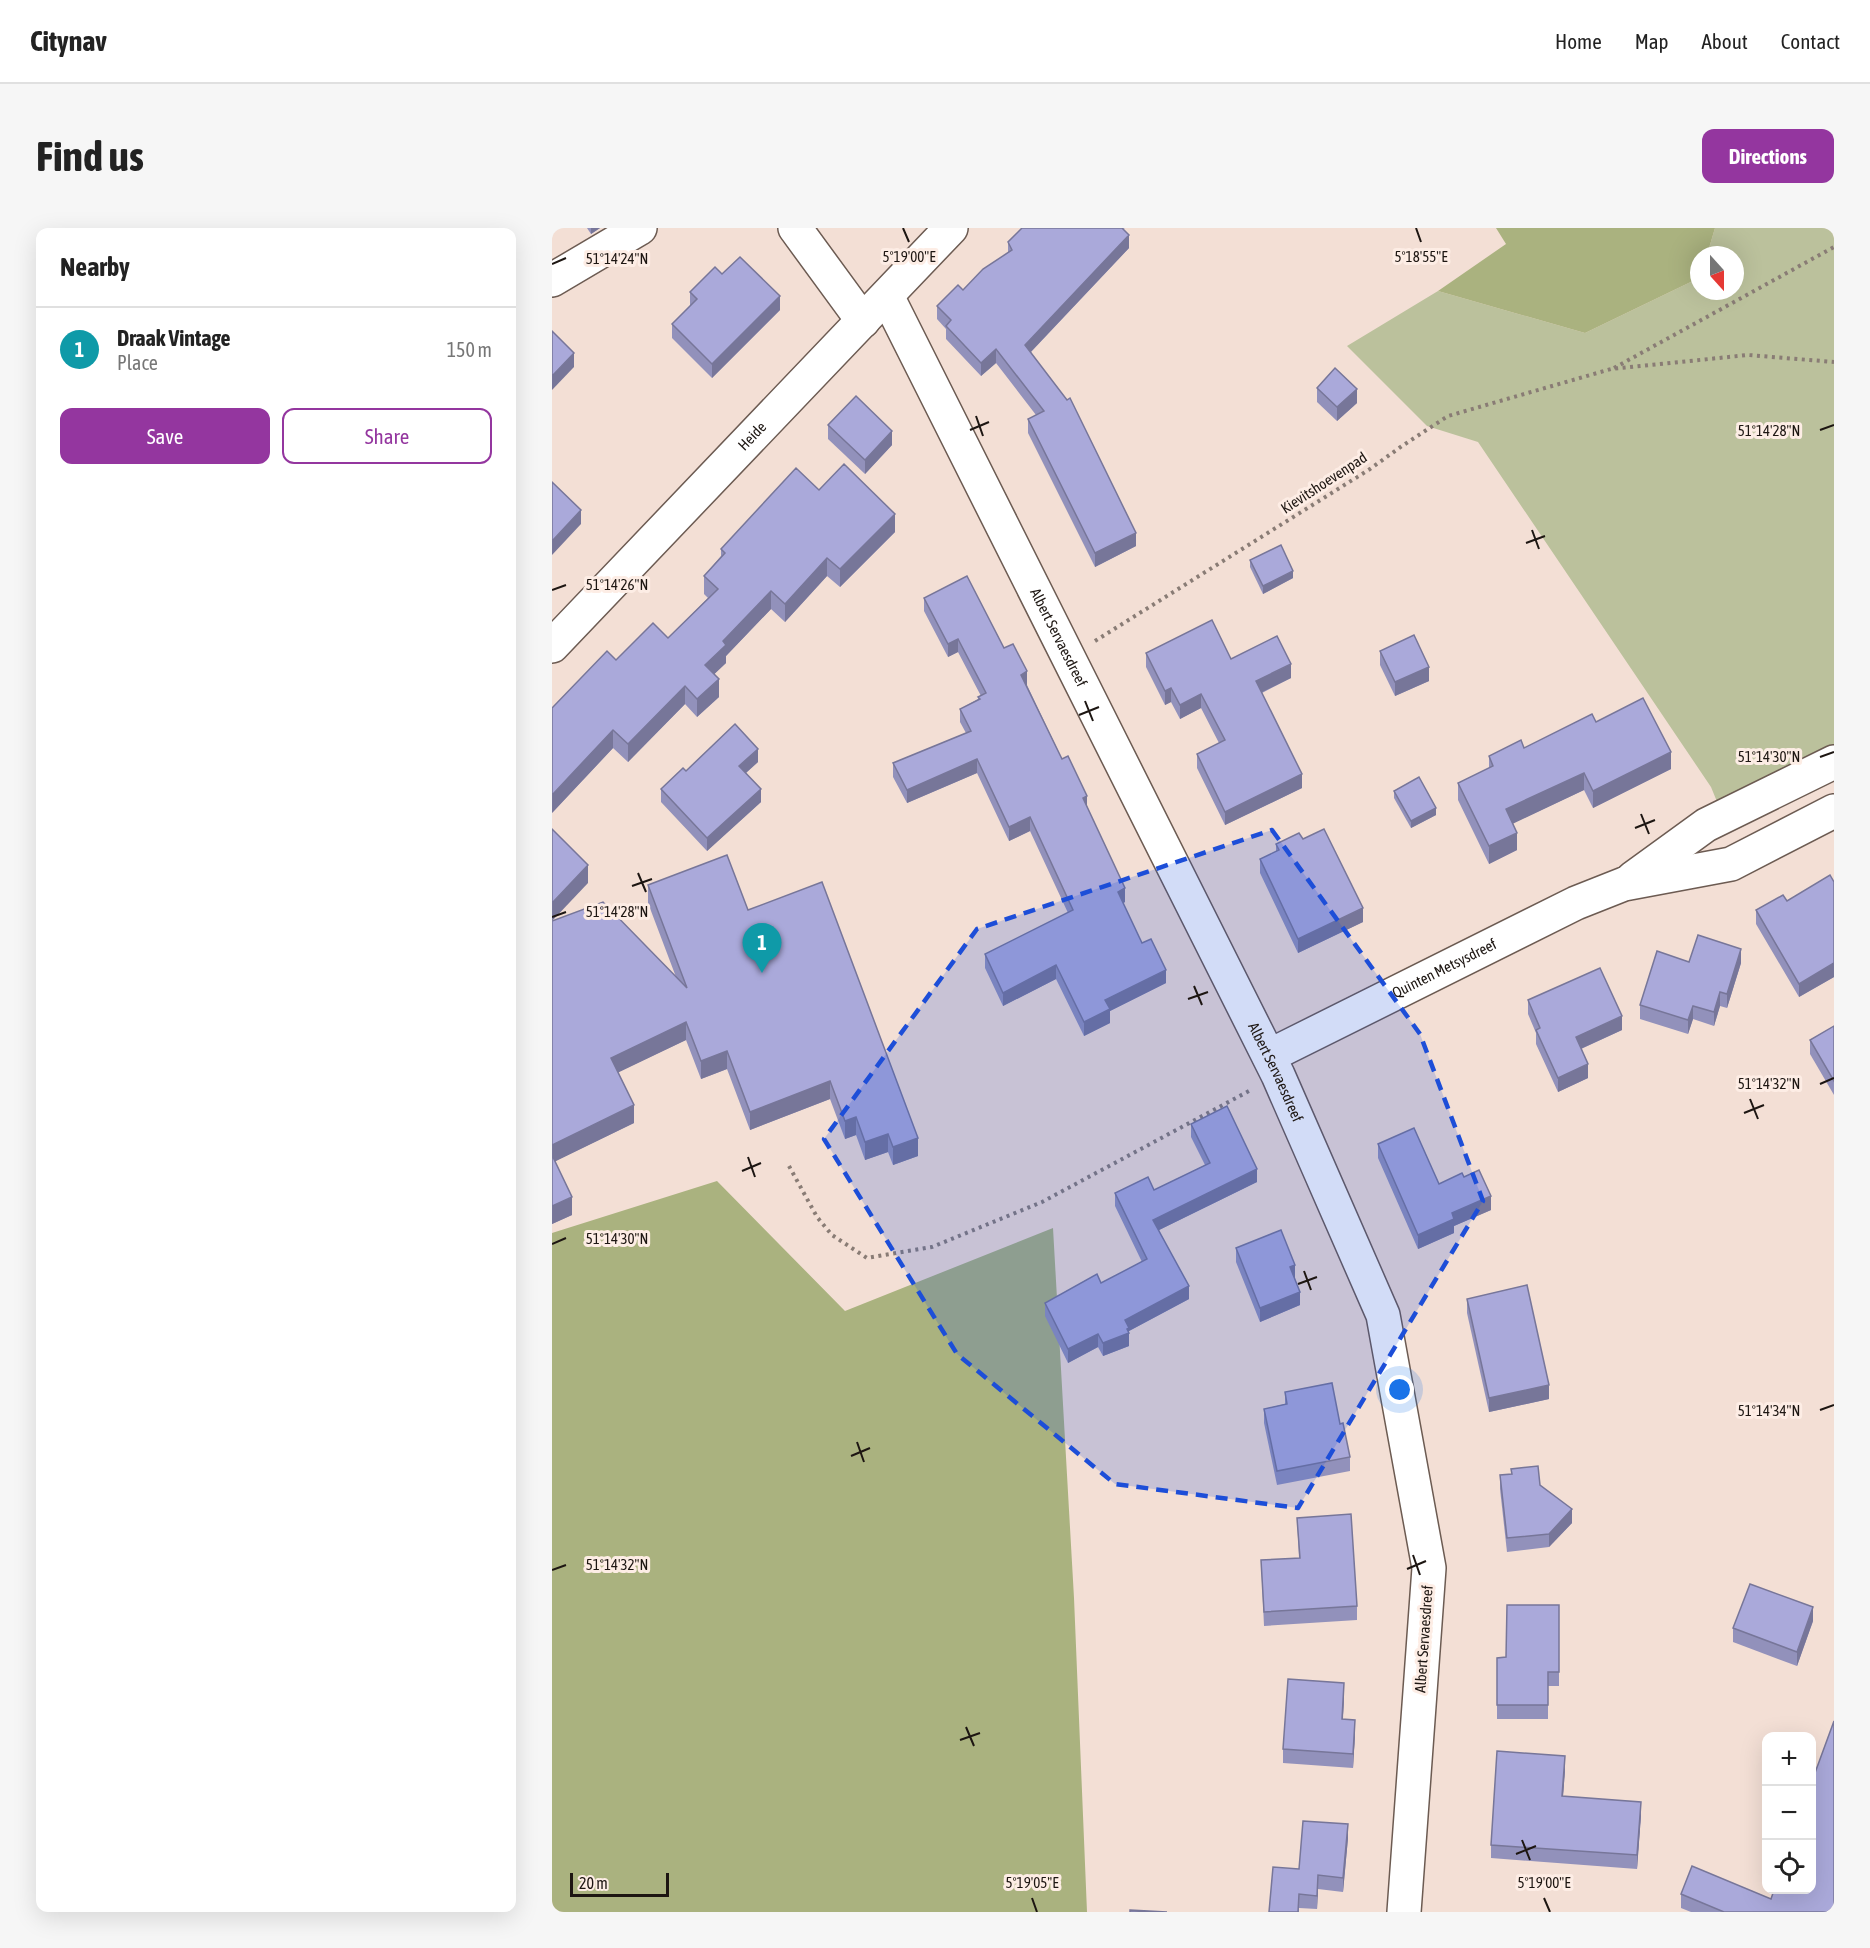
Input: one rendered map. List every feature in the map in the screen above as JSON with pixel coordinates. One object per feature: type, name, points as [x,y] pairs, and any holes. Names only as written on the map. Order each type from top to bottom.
[{"type":"street","points":[[552,280],[640,228]]},
{"type":"street","points":[[795,228],[863,321]]},
{"type":"street","name":"Heide","points":[[552,646],[951,228]]},
{"type":"street","name":"Albert Servaesdreef","points":[[887,296],[1273,1065],[1383,1315],[1429,1568],[1404,1912]]},
{"type":"street","name":"Quinten Metsysdreef","points":[[1624,884],[1706,825],[1834,762]]},
{"type":"street","name":"Quinten Metsysdreef","points":[[1273,1065],[1576,903],[1624,884],[1731,864],[1834,811]]},
{"type":"path","name":"Kievitshoevenpad","points":[[1611,369],[1834,247]]},
{"type":"path","name":"Kievitshoevenpad","points":[[1069,658],[1370,469],[1448,416],[1611,369],[1748,355],[1834,362]]},
{"type":"path","points":[[789,1166],[817,1217],[832,1235],[867,1258],[932,1247],[1042,1202],[1273,1065]]},
{"type":"highlighted area","points":[[1272,830],[1420,1034],[1483,1201],[1298,1508],[1115,1484],[957,1354],[824,1139],[977,929]]},
{"type":"green space","points":[[1496,228],[1715,228],[1710,246],[1690,246],[1690,282],[1585,333],[1438,291],[1506,244]]},
{"type":"green space","points":[[1715,228],[1834,228],[1834,750],[1720,809],[1711,787],[1478,442],[1427,426],[1347,346],[1438,291],[1585,333],[1690,282],[1690,300],[1744,300],[1744,246],[1710,246]]},
{"type":"green space","points":[[717,1181],[845,1311],[1053,1228],[1074,1598],[1087,1912],[552,1912],[552,1233]]},
{"type":"building","points":[[1022,228],[1122,228],[1129,235],[1025,345],[1067,400],[1070,398],[1136,533],[1095,553],[1028,419],[1044,411],[996,349],[981,363],[946,326],[951,320],[937,306],[958,285],[963,290],[983,269],[1012,250],[1008,242]]},
{"type":"building","points":[[740,257],[780,296],[712,364],[672,324],[697,299],[690,292],[715,267],[722,274]]},
{"type":"building","points":[[552,331],[574,353],[552,376]]},
{"type":"building","points":[[1335,368],[1357,389],[1337,407],[1317,388]]},
{"type":"building","points":[[856,396],[892,431],[865,460],[828,425]]},
{"type":"building","points":[[844,464],[895,514],[840,569],[827,558],[785,604],[771,591],[723,641],[726,645],[705,665],[719,679],[697,699],[685,686],[628,744],[613,730],[552,795],[552,708],[607,651],[616,660],[653,623],[668,638],[718,589],[704,576],[725,553],[721,549],[796,468],[819,490]]},
{"type":"building","points":[[552,482],[581,510],[552,541]]},
{"type":"building","points":[[1281,545],[1293,571],[1263,586],[1250,560]]},
{"type":"building","points":[[967,576],[1004,648],[1013,644],[1027,671],[1021,675],[1062,759],[1068,756],[1087,796],[1083,798],[1125,888],[1118,892],[1142,943],[1151,939],[1166,970],[1105,1000],[1110,1009],[1084,1022],[1056,965],[1003,993],[985,954],[1073,910],[1030,817],[1009,827],[977,759],[907,790],[893,763],[971,731],[960,709],[980,699],[978,697],[986,693],[958,639],[948,644],[924,598]]},
{"type":"building","points":[[1212,620],[1231,659],[1277,636],[1291,664],[1256,681],[1302,774],[1225,812],[1197,754],[1225,740],[1201,694],[1180,705],[1171,688],[1165,691],[1146,653]]},
{"type":"building","points":[[1414,635],[1429,667],[1395,682],[1380,651]]},
{"type":"building","points":[[1643,698],[1671,752],[1593,791],[1584,773],[1506,809],[1517,833],[1489,846],[1458,783],[1493,766],[1489,756],[1521,740],[1524,748],[1592,714],[1596,722]]},
{"type":"building","points":[[735,724],[758,749],[739,766],[761,789],[707,838],[661,789],[683,768],[686,771]]},
{"type":"building","points":[[1419,777],[1436,808],[1411,821],[1394,791]]},
{"type":"building","points":[[552,829],[588,865],[552,903]]},
{"type":"building","points":[[1324,829],[1363,908],[1298,939],[1260,859],[1279,850],[1276,844],[1299,833],[1303,839]]},
{"type":"building","points":[[727,855],[748,910],[822,882],[918,1138],[893,1147],[888,1134],[865,1142],[856,1117],[845,1121],[830,1081],[750,1112],[727,1051],[701,1061],[686,1022],[611,1058],[634,1105],[552,1145],[552,921],[603,902],[687,988],[648,885]]},
{"type":"building","points":[[1830,875],[1834,882],[1834,963],[1799,984],[1756,910],[1783,895],[1787,901]]},
{"type":"building","points":[[1698,935],[1741,949],[1727,994],[1720,992],[1714,1012],[1693,1006],[1688,1020],[1640,1005],[1657,951],[1689,962]]},
{"type":"building","points":[[1600,968],[1622,1016],[1576,1037],[1588,1064],[1558,1078],[1536,1030],[1540,1028],[1528,1000]]},
{"type":"building","points":[[1834,1026],[1834,1081],[1810,1040]]},
{"type":"building","points":[[1227,1106],[1257,1169],[1153,1220],[1189,1286],[1125,1320],[1129,1333],[1103,1343],[1098,1334],[1068,1349],[1045,1303],[1097,1274],[1101,1283],[1147,1259],[1115,1193],[1148,1177],[1154,1190],[1210,1163],[1191,1124]]},
{"type":"building","points":[[1414,1128],[1439,1184],[1462,1173],[1464,1177],[1479,1170],[1491,1196],[1452,1213],[1454,1219],[1418,1235],[1378,1144]]},
{"type":"building","points":[[552,1155],[572,1197],[552,1206]]},
{"type":"building","points":[[1281,1230],[1295,1265],[1290,1267],[1300,1292],[1260,1308],[1236,1248]]},
{"type":"building","points":[[1527,1285],[1549,1385],[1489,1398],[1467,1299]]},
{"type":"building","points":[[1332,1383],[1340,1424],[1343,1423],[1350,1457],[1277,1471],[1264,1409],[1287,1404],[1285,1392]]},
{"type":"building","points":[[1538,1466],[1540,1485],[1572,1509],[1549,1534],[1507,1538],[1500,1475],[1512,1474],[1511,1469]]},
{"type":"building","points":[[1351,1514],[1357,1606],[1264,1612],[1261,1560],[1300,1558],[1297,1518]]},
{"type":"building","points":[[1750,1584],[1813,1607],[1797,1652],[1733,1628]]},
{"type":"building","points":[[1507,1605],[1559,1605],[1559,1672],[1548,1672],[1548,1705],[1497,1705],[1497,1658],[1506,1657]]},
{"type":"building","points":[[1288,1679],[1344,1683],[1342,1719],[1355,1720],[1353,1754],[1283,1749]]},
{"type":"building","points":[[1834,1721],[1834,1912],[1724,1912],[1681,1894],[1692,1866],[1771,1899],[1773,1894],[1816,1894],[1816,1770]]},
{"type":"building","points":[[1497,1751],[1565,1756],[1562,1796],[1641,1802],[1637,1855],[1491,1845]]},
{"type":"building","points":[[1303,1821],[1348,1824],[1343,1878],[1318,1875],[1317,1896],[1299,1894],[1298,1912],[1269,1912],[1273,1867],[1299,1869]]},
{"type":"building","points":[[1130,1910],[1167,1912],[1130,1912]]},
{"type":"place","name":"Draak Vintage","points":[[762,973]]}]
